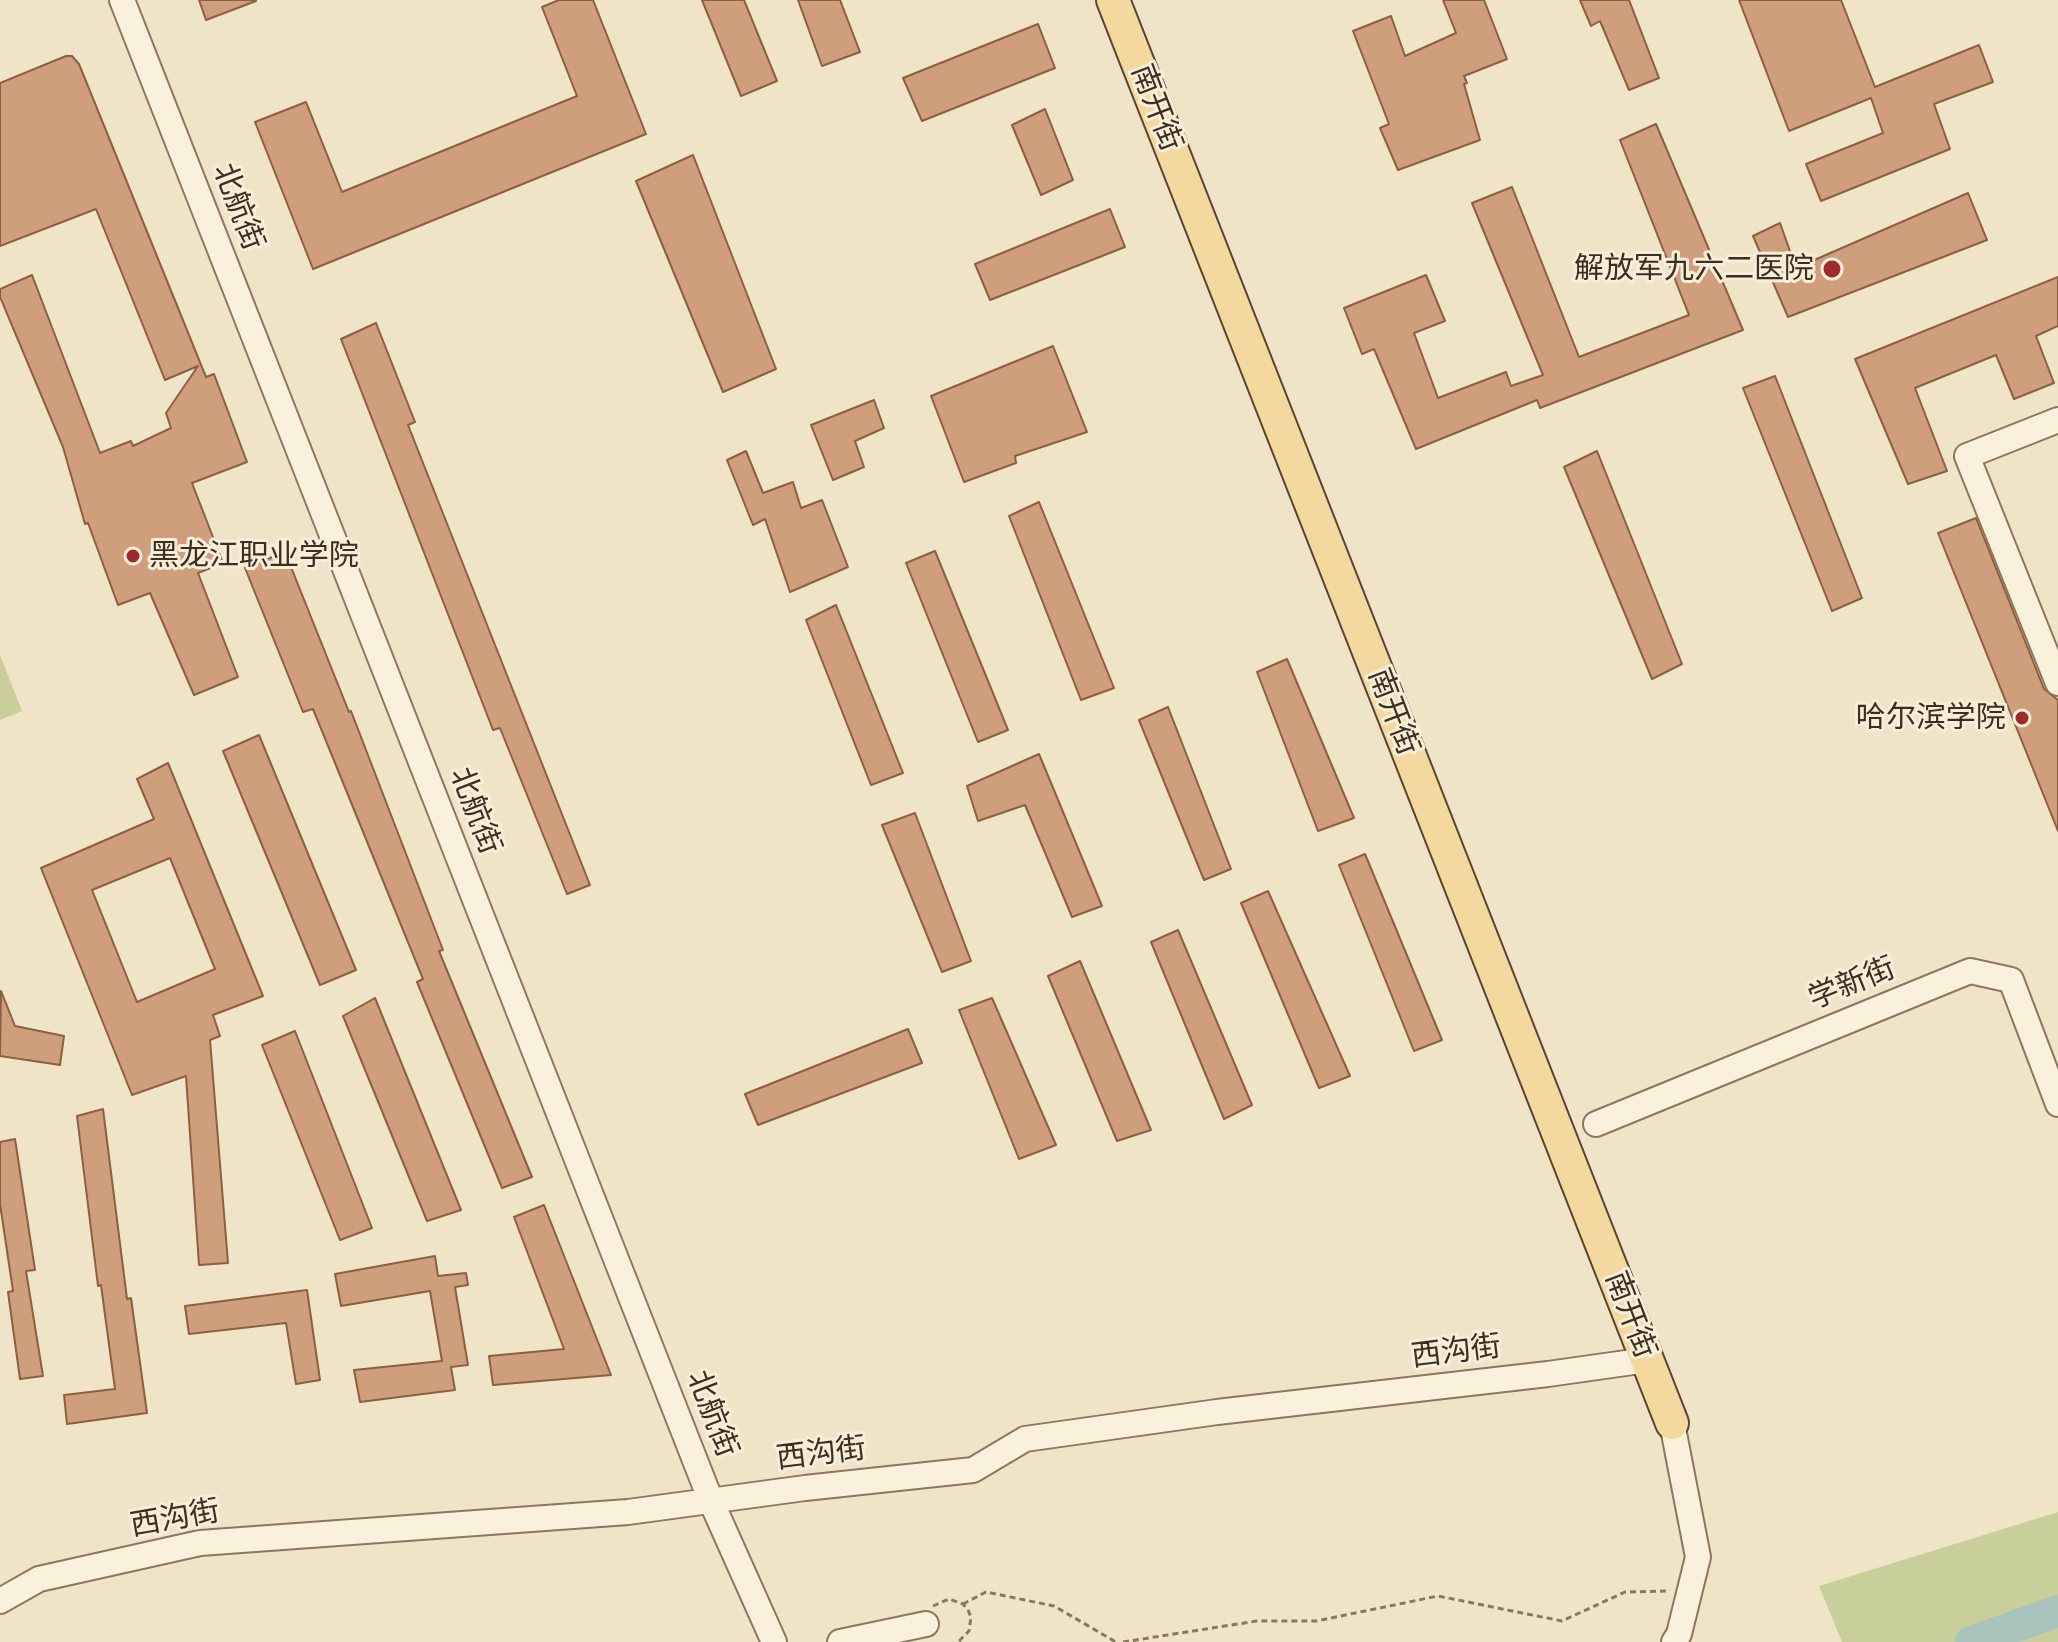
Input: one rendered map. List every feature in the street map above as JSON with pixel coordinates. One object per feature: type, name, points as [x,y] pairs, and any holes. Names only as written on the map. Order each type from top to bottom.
[{"type":"main road","name":"南开街","points":[[1113,0],[1672,1423]]},
{"type":"street","name":"北航街","points":[[122,0],[711,1501],[770,1633]]},
{"type":"street","points":[[2058,420],[1967,456],[2058,683]]},
{"type":"street","name":"学新街","points":[[1596,1124],[1970,971],[2011,980],[2058,1104]]},
{"type":"street","name":"西沟街","points":[[0,1601],[39,1579],[200,1543],[628,1512],[973,1470],[1025,1439],[1217,1412],[1647,1360]]},
{"type":"street","points":[[1672,1423],[1698,1557],[1679,1634],[1674,1642]]},
{"type":"street","points":[[840,1642],[926,1624]]},
{"type":"path","points":[[1123,1642],[1257,1621],[1316,1621],[1438,1596],[1562,1621],[1625,1592],[1667,1591]]},
{"type":"path","points":[[963,1604],[986,1592],[1054,1606],[1116,1642]]},
{"type":"path","points":[[926,1624],[935,1603],[949,1599],[963,1604],[971,1617],[971,1624],[964,1638],[958,1642]]},
{"type":"green space","points":[[0,655],[22,711],[0,720]]},
{"type":"green space","points":[[2058,1512],[2058,1642],[1842,1642],[1819,1586]]},
{"type":"building","points":[[199,0],[255,0],[256,1],[206,20]]},
{"type":"building","points":[[559,0],[593,0],[646,134],[313,269],[255,122],[306,102],[342,192],[577,96],[542,7]]},
{"type":"building","points":[[702,0],[744,0],[777,81],[741,96]]},
{"type":"building","points":[[798,0],[840,0],[860,52],[822,66]]},
{"type":"building","points":[[1443,0],[1484,0],[1507,59],[1464,76],[1480,140],[1398,170],[1380,128],[1389,124],[1353,31],[1391,16],[1405,56],[1456,33]]},
{"type":"building","points":[[1580,0],[1629,0],[1659,78],[1629,90],[1600,21],[1591,26]]},
{"type":"building","points":[[1739,0],[1841,0],[1875,87],[1979,45],[1993,82],[1934,104],[1950,149],[1821,201],[1806,164],[1883,133],[1871,98],[1789,131]]},
{"type":"building","points":[[1038,24],[1055,68],[922,121],[903,78]]},
{"type":"building","points":[[72,56],[79,64],[206,377],[214,374],[247,462],[192,483],[223,563],[198,573],[238,677],[194,695],[150,593],[118,605],[88,523],[85,524],[63,447],[0,297],[0,289],[32,275],[100,453],[131,441],[133,446],[171,428],[166,413],[198,366],[165,380],[96,209],[0,246],[0,83]]},
{"type":"building","points":[[1045,109],[1073,180],[1041,195],[1012,125]]},
{"type":"building","points":[[1656,124],[1743,330],[1540,408],[1537,400],[1416,449],[1374,349],[1362,354],[1344,308],[1426,275],[1445,321],[1414,333],[1438,398],[1506,372],[1511,386],[1543,375],[1472,203],[1512,187],[1579,357],[1689,315],[1620,140]]},
{"type":"building","points":[[693,155],[776,369],[723,392],[636,181]]},
{"type":"building","points":[[1968,193],[1987,240],[1788,317],[1753,236],[1780,223],[1796,268]]},
{"type":"building","points":[[1110,209],[1125,247],[990,300],[975,264]]},
{"type":"building","points":[[2058,277],[2058,326],[2036,336],[2054,383],[2014,399],[1996,355],[1915,388],[1947,471],[1908,484],[1855,359]]},
{"type":"building","points":[[376,323],[415,422],[408,425],[590,885],[567,894],[500,728],[493,730],[341,339]]},
{"type":"building","points":[[1053,346],[1087,432],[1015,456],[1016,463],[964,482],[931,396]]},
{"type":"building","points":[[1775,376],[1862,598],[1832,611],[1743,388]]},
{"type":"building","points":[[874,400],[884,428],[855,441],[864,467],[833,480],[811,425]]},
{"type":"building","points":[[746,451],[763,493],[793,482],[801,508],[822,500],[848,567],[790,592],[765,519],[753,525],[727,460]]},
{"type":"building","points":[[1597,451],[1682,664],[1652,679],[1564,467]]},
{"type":"building","points":[[1039,502],[1114,688],[1081,700],[1009,516]]},
{"type":"building","points":[[1976,518],[2044,689],[2058,700],[2058,831],[1938,533]]},
{"type":"building","points":[[935,551],[1008,730],[978,742],[906,563]]},
{"type":"building","points":[[285,552],[351,711],[443,950],[439,951],[532,1177],[502,1188],[417,982],[423,979],[313,709],[303,712],[245,568]]},
{"type":"building","points":[[836,605],[903,773],[871,785],[806,620]]},
{"type":"building","points":[[1287,659],[1354,818],[1318,831],[1257,672]]},
{"type":"building","points":[[1168,707],[1231,869],[1204,880],[1139,720]]},
{"type":"building","points":[[259,735],[356,970],[320,985],[223,751]]},
{"type":"building","points":[[1039,754],[1102,906],[1072,917],[1025,805],[978,821],[967,786]]},
{"type":"building","points":[[168,763],[263,996],[213,1015],[220,1036],[210,1040],[228,1263],[199,1265],[186,1076],[132,1095],[41,868],[154,819],[137,779]],"holes":[[[170,858],[215,969],[137,1002],[92,890]]]},
{"type":"building","points":[[915,813],[971,961],[942,972],[882,825]]},
{"type":"building","points":[[1365,854],[1442,1040],[1414,1051],[1339,865]]},
{"type":"building","points":[[1268,891],[1350,1076],[1319,1088],[1241,903]]},
{"type":"building","points":[[1178,930],[1252,1105],[1224,1119],[1151,942]]},
{"type":"building","points":[[1080,961],[1151,1130],[1117,1141],[1048,976]]},
{"type":"building","points":[[1,991],[15,1026],[64,1036],[60,1065],[0,1056]]},
{"type":"building","points":[[375,998],[461,1210],[427,1221],[343,1016]]},
{"type":"building","points":[[992,998],[1056,1145],[1019,1159],[959,1010]]},
{"type":"building","points":[[908,1029],[922,1063],[758,1125],[745,1094]]},
{"type":"building","points":[[295,1031],[372,1228],[340,1240],[262,1045]]},
{"type":"building","points":[[103,1109],[127,1299],[131,1298],[147,1413],[67,1424],[64,1395],[115,1389],[101,1285],[98,1286],[77,1116]]},
{"type":"building","points":[[15,1139],[35,1270],[26,1271],[43,1376],[20,1379],[8,1292],[13,1291],[0,1204],[0,1142]]},
{"type":"building","points":[[544,1205],[611,1375],[493,1385],[489,1356],[564,1349],[514,1217]]},
{"type":"building","points":[[435,1256],[438,1276],[466,1273],[468,1285],[455,1287],[468,1365],[451,1367],[455,1390],[360,1402],[354,1370],[442,1361],[430,1291],[341,1306],[335,1274]]},
{"type":"building","points":[[307,1290],[320,1380],[296,1384],[286,1323],[189,1334],[185,1306]]},
{"type":"waterway","points":[[1971,1642],[2058,1611]]},
{"type":"place","name":"解放军九六二医院","points":[[1832,269]]},
{"type":"place","name":"黑龙江职业学院","points":[[133,556]]},
{"type":"place","name":"哈尔滨学院","points":[[2022,718]]}]
